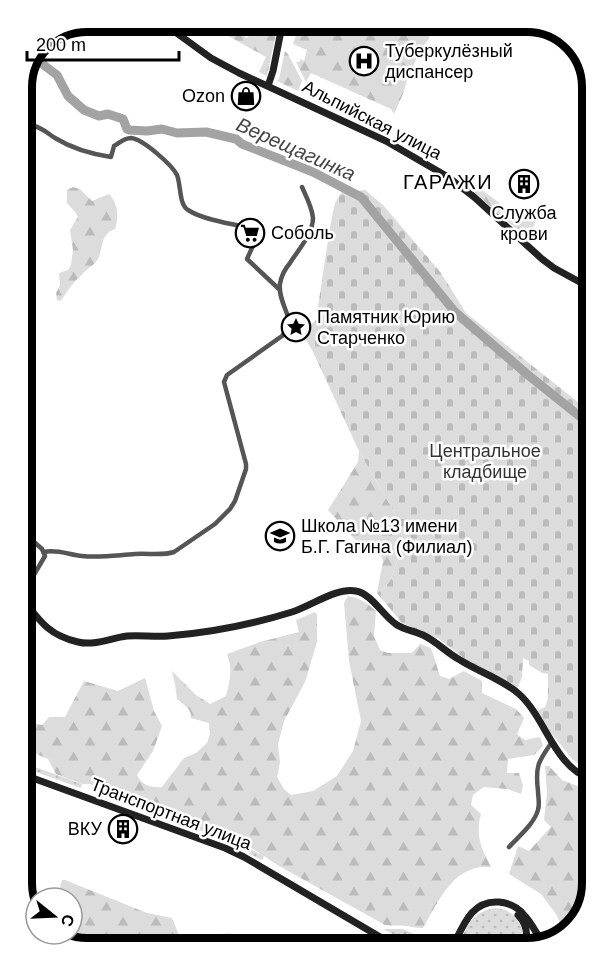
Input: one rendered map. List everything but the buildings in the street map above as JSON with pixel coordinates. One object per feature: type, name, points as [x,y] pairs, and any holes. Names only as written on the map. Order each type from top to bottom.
[{"type":"street","name":"Альпийская улица","points":[[175,32],[211,58],[386,141],[448,177],[474,197],[542,259],[582,283]]},
{"type":"street","points":[[268,86],[281,32]]},
{"type":"street","points":[[32,120],[34,126],[32,133]]},
{"type":"street","points":[[34,126],[95,155],[111,157],[114,146],[124,140],[132,138],[139,141],[170,165],[176,173],[186,210],[217,221],[260,230],[247,259],[280,290]]},
{"type":"street","points":[[44,552],[52,551],[92,557],[168,554],[202,533],[223,516],[235,501],[246,466],[224,386],[225,378],[282,336],[290,323],[280,284],[282,276],[304,242],[313,218],[302,187]]},
{"type":"street","points":[[32,541],[44,552],[45,556],[32,579]]},
{"type":"street","points":[[32,611],[54,633],[75,642],[90,643],[120,637],[165,636],[233,627],[293,611],[345,590],[363,593],[399,627],[432,640],[458,660],[491,676],[519,694],[573,770],[582,776]]},
{"type":"street","points":[[509,847],[524,832],[537,812],[539,804],[536,775],[538,764],[552,742]]},
{"type":"street","name":"Транспортная улица","points":[[32,778],[243,856],[379,937]]},
{"type":"street","points":[[457,938],[474,910],[492,902],[508,904],[519,910],[540,937]]},
{"type":"street","points":[[492,902],[508,907],[520,916],[526,932],[525,938]]},
{"type":"green space","points":[[221,32],[240,32],[247,38],[253,32],[275,32],[267,76],[259,72],[266,57]]},
{"type":"green space","name":"Туберкулёзный диспансер","points":[[297,32],[417,32],[430,37],[408,76],[394,114],[391,109],[311,73],[306,82],[296,62],[301,59],[304,61],[307,50],[293,44]]},
{"type":"green space","points":[[285,51],[302,81],[298,91],[277,81]]},
{"type":"green space","points":[[474,184],[505,207],[536,220],[528,239],[475,193]]},
{"type":"green space","points":[[73,187],[80,189],[92,201],[109,194],[116,206],[117,220],[115,229],[107,234],[103,241],[97,260],[60,301],[57,300],[56,293],[60,285],[59,273],[68,270],[71,265],[73,250],[70,230],[78,217],[67,203],[67,190]]},
{"type":"green space","name":"Центральное кладбище","points":[[365,190],[383,205],[441,273],[466,313],[582,405],[582,766],[573,760],[543,723],[537,711],[545,707],[548,698],[548,674],[529,665],[529,661],[523,658],[522,677],[517,689],[469,662],[439,639],[402,623],[377,593],[390,581],[403,544],[400,522],[359,451],[302,333],[316,320],[330,227],[335,203],[342,192]]},
{"type":"green space","points":[[359,451],[400,522],[403,544],[390,581],[377,593],[383,561],[380,553],[369,547],[362,547],[328,510],[358,462]]},
{"type":"green space","points":[[348,596],[356,598],[376,611],[374,636],[380,650],[388,653],[412,653],[420,644],[431,648],[440,676],[449,679],[464,671],[482,681],[482,693],[516,709],[524,718],[517,734],[525,740],[540,737],[543,746],[534,755],[508,759],[507,773],[519,773],[523,786],[521,794],[507,789],[484,787],[473,795],[471,805],[481,814],[480,841],[491,867],[478,867],[458,877],[444,892],[423,928],[385,925],[229,836],[177,817],[170,808],[161,811],[113,792],[56,774],[48,759],[32,752],[32,723],[42,725],[49,717],[65,717],[84,681],[118,691],[145,678],[154,711],[162,726],[153,751],[137,775],[147,785],[162,787],[184,758],[196,753],[207,743],[210,734],[209,723],[191,718],[189,710],[177,699],[172,671],[196,695],[210,704],[226,696],[230,680],[227,654],[260,642],[299,632],[296,620],[315,612],[317,642],[305,682],[284,721],[278,744],[280,762],[277,777],[284,789],[291,795],[313,791],[337,776],[353,751],[361,721],[349,661],[344,603]]},
{"type":"green space","points":[[32,765],[82,784],[81,788],[32,769]]},
{"type":"green space","points":[[545,766],[549,766],[562,780],[582,788],[580,898],[570,917],[561,926],[556,914],[541,894],[509,874],[518,846],[529,851],[551,827],[544,820],[547,793]]},
{"type":"green space","points":[[170,808],[177,817],[220,833],[264,856],[263,859],[221,838],[155,814],[153,809],[164,810],[166,813]]},
{"type":"green space","points":[[62,880],[80,886],[60,886]]},
{"type":"green space","points":[[84,888],[147,913],[172,918],[180,938],[84,938]]},
{"type":"green space","points":[[495,908],[508,911],[520,924],[523,938],[461,938],[468,924],[487,910]]},
{"type":"green space","points":[[383,929],[403,929],[423,938],[400,938]]},
{"type":"green space","points":[[229,933],[243,938],[195,938]]},
{"type":"waterway","name":"Верещагинка","points":[[38,61],[57,75],[68,96],[84,110],[99,116],[108,114],[123,119],[129,130],[162,129],[177,133],[206,132],[236,139],[242,144],[313,172],[361,197],[455,312],[582,418]]},
{"type":"place","name":"Туберкулёзный диспансер","points":[[364,61]]},
{"type":"place","name":"Ozon","points":[[246,96]]},
{"type":"place","name":"Служба крови","points":[[524,184]]},
{"type":"place","name":"Соболь","points":[[250,233]]},
{"type":"place","name":"Памятник Юрию Старченко","points":[[296,327]]},
{"type":"place","name":"Школа №13 имени Б.Г. Гагина (Филиал)","points":[[280,536]]},
{"type":"place","name":"ВКУ","points":[[123,829]]},
{"type":"district","name":"ГАРАЖИ","points":[[448,182]]}]
